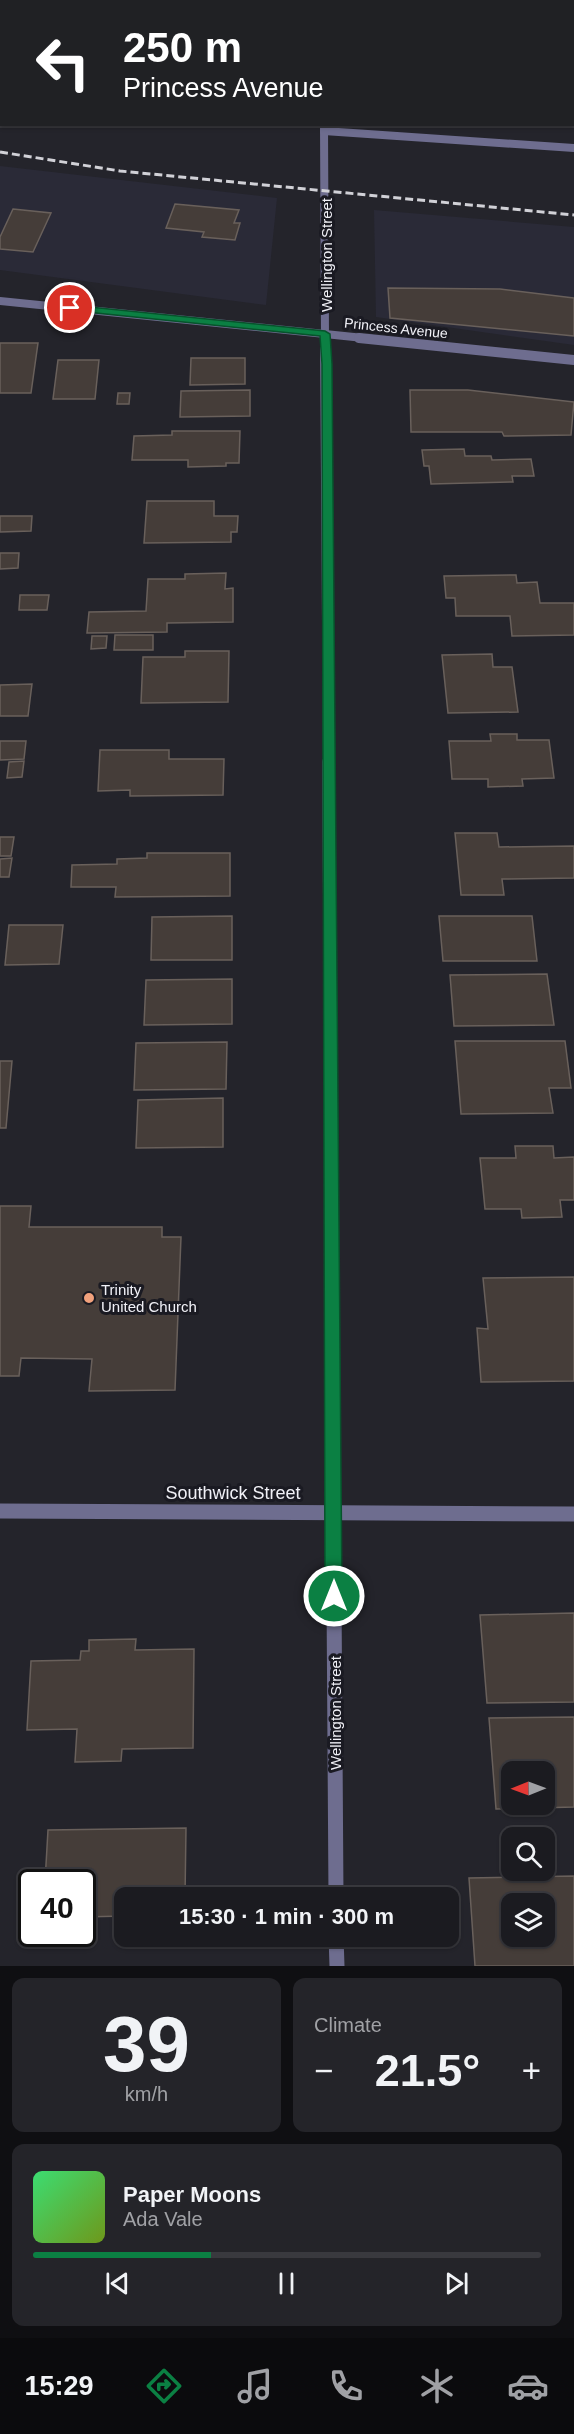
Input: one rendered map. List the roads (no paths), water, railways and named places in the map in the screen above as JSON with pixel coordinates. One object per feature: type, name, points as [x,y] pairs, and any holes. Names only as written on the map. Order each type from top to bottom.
[{"type":"street","points":[[324,128],[574,148]]},
{"type":"street","name":"Wellington Street","points":[[324,128],[336,1887]]},
{"type":"street","name":"Princess Avenue","points":[[0,301],[574,360]]},
{"type":"street","name":"Southwick Street","points":[[0,1511],[574,1514]]},
{"type":"street","points":[[336,1947],[337,1966]]},
{"type":"railway","points":[[0,152],[120,171],[574,215]]},
{"type":"place","name":"Trinity United Church","points":[[89,1298]]}]
